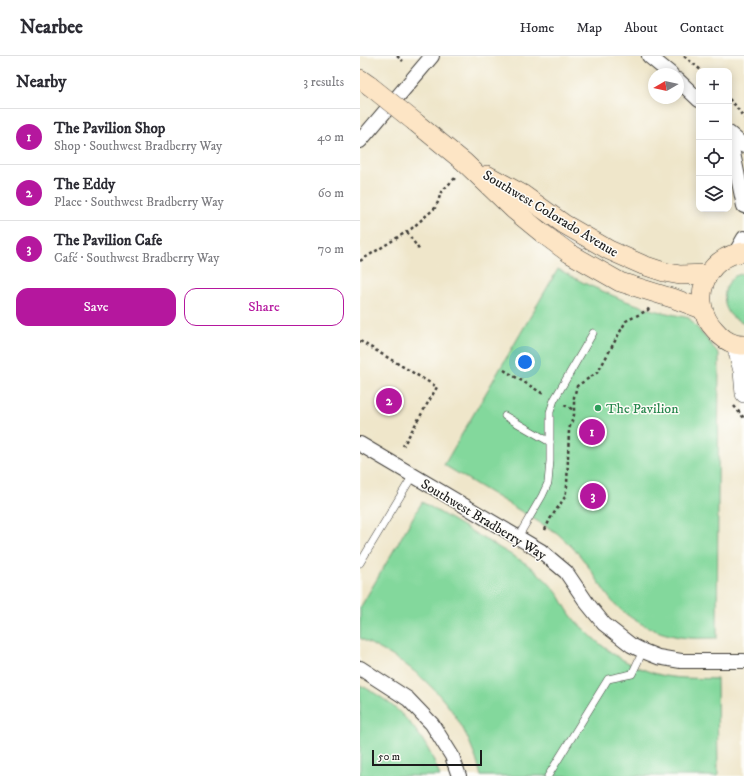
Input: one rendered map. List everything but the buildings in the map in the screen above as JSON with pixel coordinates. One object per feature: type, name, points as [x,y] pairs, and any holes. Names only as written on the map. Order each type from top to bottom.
[{"type":"main road","name":"Southwest Colorado Avenue","points":[[365,82],[415,122],[461,168],[569,253],[620,282],[702,309]]},
{"type":"main road","name":"Southwest Colorado Avenue","points":[[461,168],[522,194],[564,224],[609,250],[664,272],[680,275],[708,274]]},
{"type":"main road","points":[[739,345],[720,336],[709,324],[702,309],[702,291],[708,274],[715,265],[741,247]]},
{"type":"street","points":[[360,141],[432,56]]},
{"type":"street","points":[[649,56],[664,68]]},
{"type":"street","points":[[684,86],[696,97]]},
{"type":"street","points":[[732,136],[744,146]]},
{"type":"street","points":[[730,140],[744,206]]},
{"type":"street","points":[[737,398],[742,371],[739,345]]},
{"type":"street","name":"Southwest Bradberry Way","points":[[360,444],[541,551],[566,572],[587,603],[604,624],[631,645],[658,657],[681,661],[744,661]]},
{"type":"street","points":[[360,668],[408,699],[432,724],[452,756],[459,776]]},
{"type":"lane","points":[[518,537],[548,483],[550,461],[550,412],[554,400],[593,333]]},
{"type":"lane","points":[[505,416],[550,442]]},
{"type":"lane","points":[[360,563],[413,475]]},
{"type":"lane","points":[[548,776],[608,679],[632,674],[643,651]]},
{"type":"path","points":[[397,56],[403,61]]},
{"type":"path","points":[[684,56],[698,68]]},
{"type":"path","points":[[732,102],[744,118]]},
{"type":"path","points":[[360,261],[407,232],[435,208],[441,192],[461,168]]},
{"type":"path","points":[[407,232],[420,251]]},
{"type":"path","points":[[545,530],[550,519],[565,497],[567,486],[569,429],[574,415],[574,397],[577,386],[598,372],[626,321],[648,310],[650,303]]},
{"type":"path","points":[[360,341],[438,387],[403,446]]},
{"type":"path","points":[[504,370],[554,400],[574,410]]},
{"type":"path","points":[[737,398],[744,418]]},
{"type":"green space","name":"The Pavilion","points":[[558,269],[584,283],[623,300],[653,310],[689,318],[719,354],[717,638],[689,638],[670,635],[651,629],[626,614],[611,600],[582,558],[557,533],[444,465]]},
{"type":"green space","points":[[744,273],[744,323],[730,315],[724,298],[726,288],[731,279]]},
{"type":"green space","points":[[422,502],[525,563],[553,588],[578,624],[601,645],[631,664],[665,676],[717,679],[718,776],[481,776],[470,744],[446,703],[423,679],[404,664],[360,638],[360,608]]},
{"type":"green space","points":[[360,685],[386,700],[406,718],[426,745],[440,776],[360,776]]},
{"type":"place","name":"The Eddy","points":[[389,401]]},
{"type":"place","name":"The Pavilion","points":[[598,408]]},
{"type":"place","name":"The Pavilion Shop","points":[[592,432]]},
{"type":"place","name":"The Pavilion Cafe","points":[[593,496]]}]
